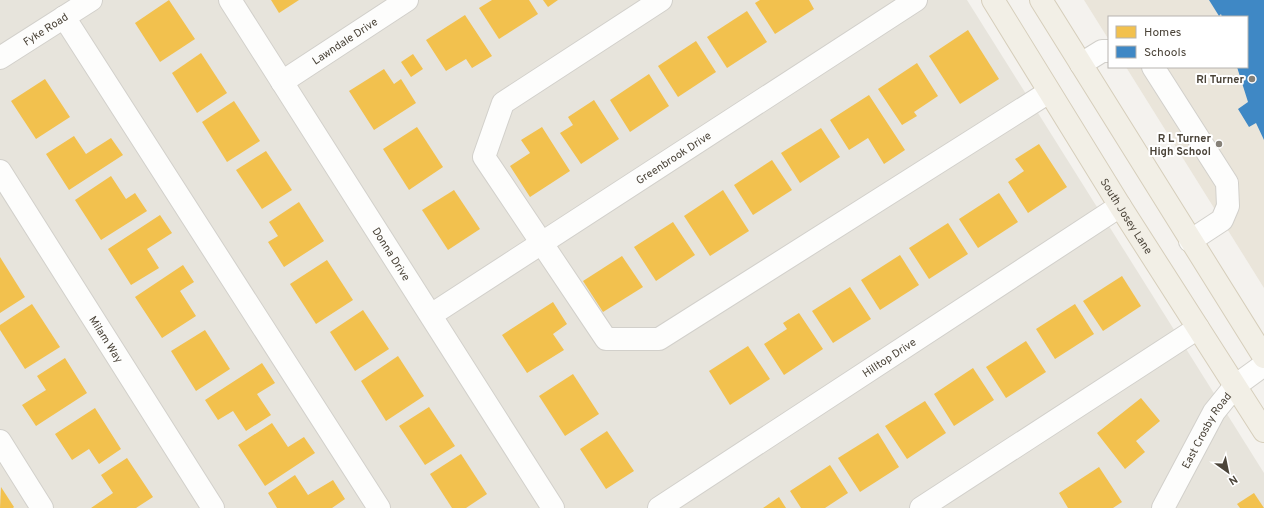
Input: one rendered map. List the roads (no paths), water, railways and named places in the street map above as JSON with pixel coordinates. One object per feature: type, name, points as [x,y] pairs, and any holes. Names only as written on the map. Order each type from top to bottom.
[{"type":"main road","name":"South Josey Lane","points":[[993,0],[1120,206],[1264,431]]},
{"type":"main road","points":[[1042,0],[1264,357]]},
{"type":"street","name":"Fyke Road","points":[[0,58],[67,10],[91,0]]},
{"type":"street","name":"Donna Drive","points":[[230,0],[553,508]]},
{"type":"street","name":"Lawndale Drive","points":[[282,82],[406,0]]},
{"type":"street","points":[[661,0],[503,103],[484,157],[606,339],[659,339],[1049,92]]},
{"type":"street","name":"Greenbrook Drive","points":[[430,315],[916,0]]},
{"type":"street","points":[[67,10],[379,508]]},
{"type":"street","points":[[1081,64],[1102,51],[1108,51]]},
{"type":"street","points":[[1154,68],[1227,183],[1228,206],[1222,220],[1190,240]]},
{"type":"street","name":"Milam Way","points":[[0,171],[213,508]]},
{"type":"street","name":"Hilltop Drive","points":[[659,508],[1120,206]]},
{"type":"street","points":[[921,508],[1198,328]]},
{"type":"street","name":"East Crosby Road","points":[[1163,508],[1214,412],[1235,386],[1264,365]]},
{"type":"street","points":[[0,441],[42,508]]},
{"type":"place","name":"Rl Turner","points":[[1252,79]]},
{"type":"place","name":"R L Turner High School","points":[[1219,144]]}]
